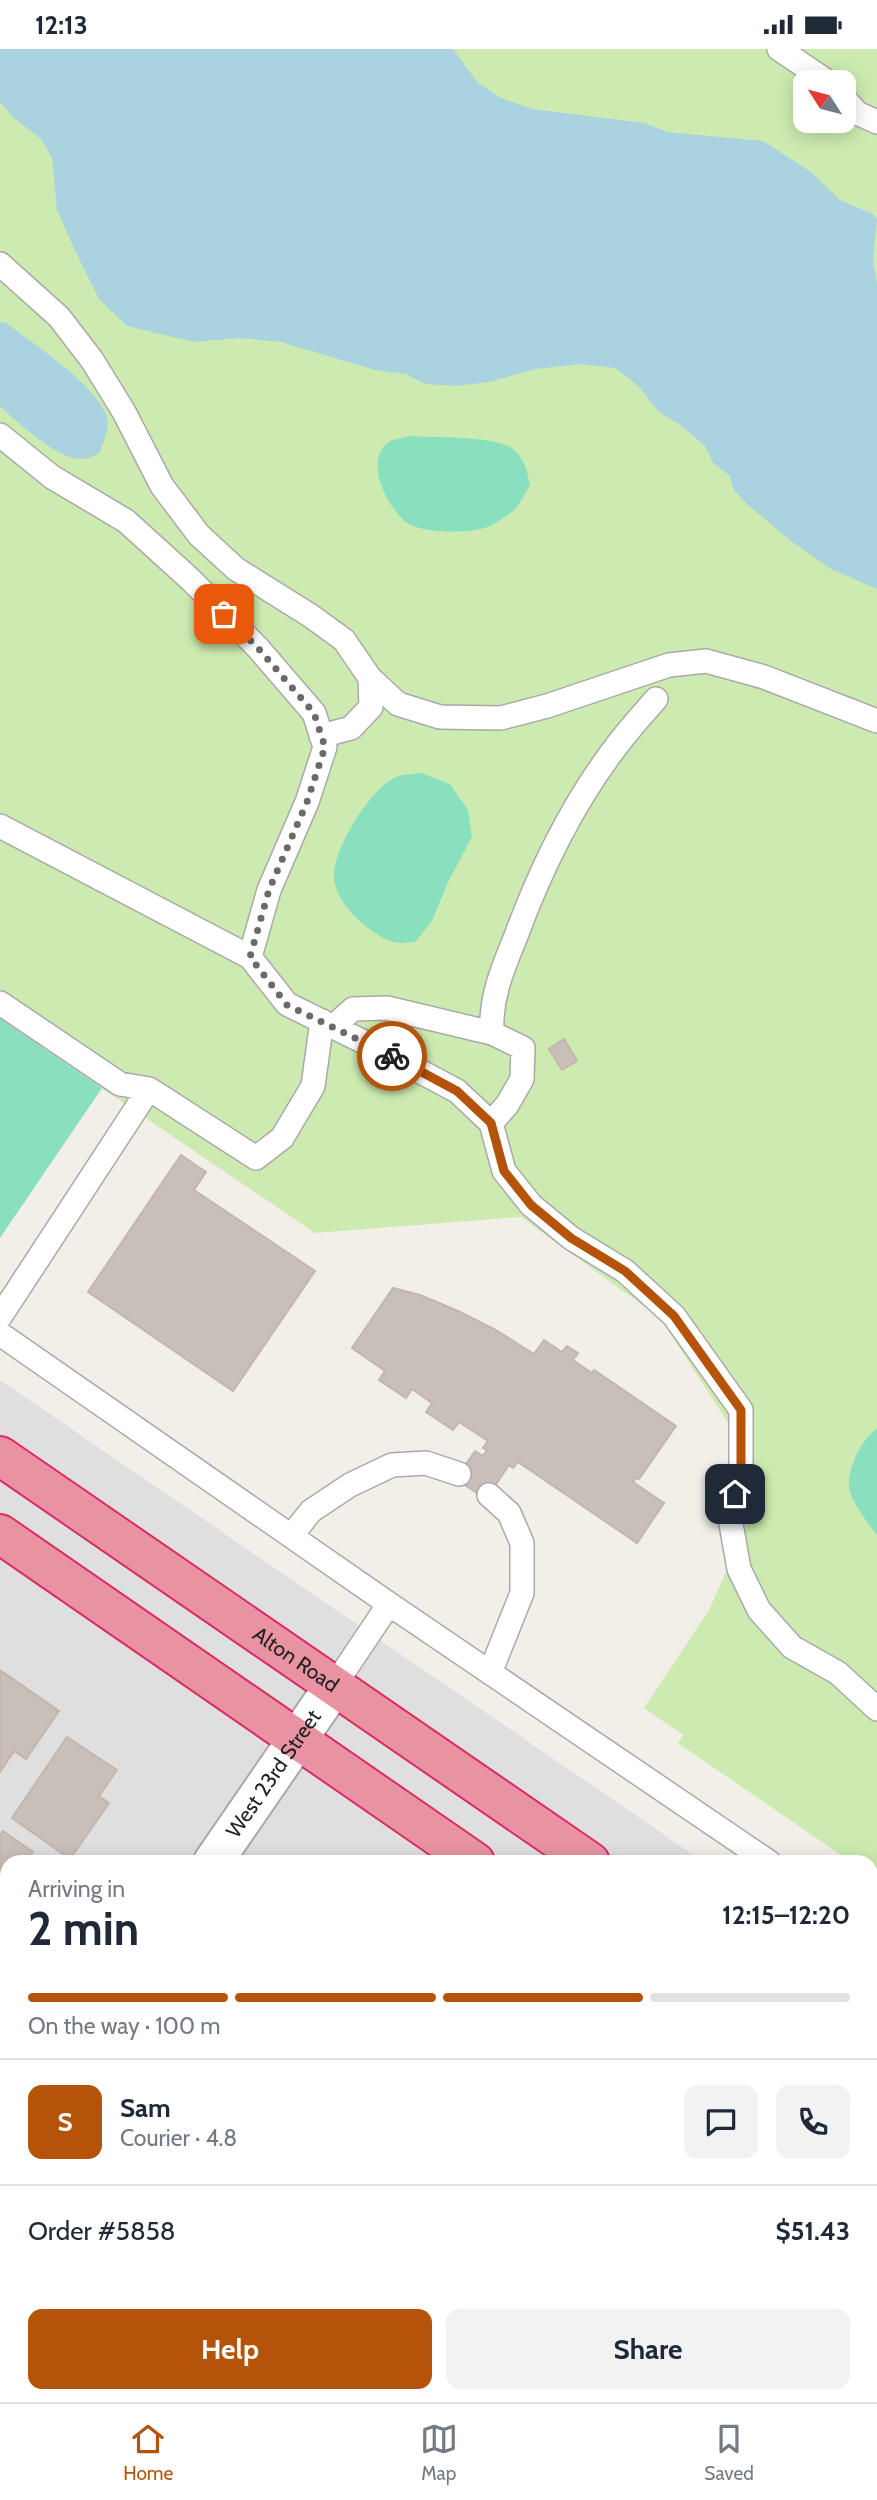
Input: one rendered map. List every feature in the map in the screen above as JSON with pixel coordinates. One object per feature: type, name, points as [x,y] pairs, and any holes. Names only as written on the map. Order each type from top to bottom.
[{"type":"highway","name":"Alton Road","points":[[0,1456],[580,1855]]},
{"type":"highway","points":[[0,1534],[465,1855]]},
{"type":"street","name":"West 23rd Street","points":[[218,1855],[334,1686]]},
{"type":"lane","points":[[779,49],[810,70]]},
{"type":"lane","points":[[856,112],[877,122]]},
{"type":"lane","points":[[0,264],[59,317],[92,360],[124,412],[162,486],[199,535],[236,569],[344,640],[370,678],[398,704],[440,717],[501,718],[547,706],[669,664],[706,661],[764,677],[877,721]]},
{"type":"lane","points":[[0,435],[52,477],[126,521],[191,580],[258,648],[314,713],[325,747],[307,802],[269,890],[250,957]]},
{"type":"lane","points":[[321,736],[351,728],[371,708],[370,678]]},
{"type":"lane","points":[[492,1033],[491,1010],[501,972],[545,864],[617,745],[656,699]]},
{"type":"lane","points":[[0,826],[250,957],[287,1005],[457,1091],[491,1123],[504,1171],[531,1205],[571,1238],[625,1271],[674,1316],[735,1400],[741,1410],[741,1471],[730,1518],[739,1569],[759,1610],[792,1647],[838,1673],[877,1709]]},
{"type":"lane","points":[[0,1003],[120,1084],[149,1089],[256,1159],[282,1138],[313,1086],[327,1024],[353,1009],[387,1008],[492,1033],[523,1048],[522,1079],[507,1105],[491,1123]]},
{"type":"lane","points":[[0,1317],[149,1089]]},
{"type":"lane","points":[[0,1334],[389,1604],[759,1855]]},
{"type":"lane","points":[[291,1536],[311,1511],[350,1485],[392,1465],[426,1463],[459,1474]]},
{"type":"lane","points":[[489,1495],[509,1513],[522,1543],[522,1593],[490,1673]]},
{"type":"lane","points":[[334,1686],[389,1604]]},
{"type":"shaded area","points":[[0,1380],[694,1855],[0,1855]]},
{"type":"green space","points":[[0,49],[877,49],[877,1855],[841,1855],[678,1743],[683,1735],[644,1708],[709,1610],[766,1481],[660,1318],[521,1217],[315,1233],[0,1019]]},
{"type":"green space","points":[[410,436],[465,438],[506,445],[521,458],[530,485],[516,508],[482,529],[434,531],[413,526],[399,515],[385,495],[378,471],[381,450],[391,441]]},
{"type":"green space","points":[[421,773],[450,784],[468,810],[472,837],[448,882],[432,921],[415,942],[395,943],[373,932],[353,914],[338,893],[334,871],[348,833],[375,794],[397,777]]},
{"type":"green space","points":[[0,1019],[102,1088],[0,1238]]},
{"type":"green space","points":[[877,1429],[877,1535],[856,1506],[850,1493],[849,1480],[857,1455],[866,1439]]},
{"type":"water","points":[[0,49],[453,49],[478,83],[501,98],[532,109],[645,123],[667,132],[763,141],[811,172],[840,200],[873,214],[877,219],[873,260],[877,285],[877,589],[831,569],[791,541],[747,504],[733,489],[730,476],[713,463],[706,447],[679,424],[659,412],[638,386],[615,368],[580,364],[536,369],[489,382],[456,386],[425,384],[406,374],[375,370],[281,342],[239,338],[193,342],[127,326],[99,299],[57,210],[52,158],[41,139],[14,118],[0,102]]},
{"type":"water","points":[[0,322],[5,322],[60,363],[98,400],[108,422],[99,454],[83,459],[62,454],[39,439],[0,406]]},
{"type":"building","points":[[564,1039],[577,1061],[562,1070],[549,1049]]},
{"type":"building","points":[[181,1155],[206,1172],[194,1190],[315,1271],[233,1391],[88,1292]]},
{"type":"building","points":[[393,1288],[420,1295],[458,1311],[496,1330],[534,1354],[544,1340],[562,1352],[567,1346],[578,1353],[573,1360],[592,1373],[594,1370],[676,1426],[639,1479],[636,1478],[633,1482],[664,1503],[637,1543],[518,1462],[513,1468],[509,1465],[486,1499],[456,1479],[475,1451],[483,1456],[487,1450],[483,1448],[488,1441],[459,1422],[453,1430],[426,1412],[432,1403],[412,1389],[406,1398],[379,1380],[385,1371],[352,1348]]},
{"type":"building","points":[[0,1670],[59,1711],[26,1759],[14,1751],[0,1772]]},
{"type":"building","points":[[67,1737],[117,1770],[99,1796],[109,1803],[73,1855],[64,1855],[12,1818]]},
{"type":"building","points":[[3,1831],[33,1852],[31,1855],[0,1855],[0,1836]]},
{"type":"way so far","points":[[224,614],[258,648],[314,713],[325,747],[307,802],[269,890],[250,957],[287,1005],[392,1056]]},
{"type":"route","points":[[392,1056],[457,1091],[491,1123],[504,1171],[531,1205],[571,1238],[625,1271],[674,1316],[741,1410],[741,1471],[735,1494]]}]
